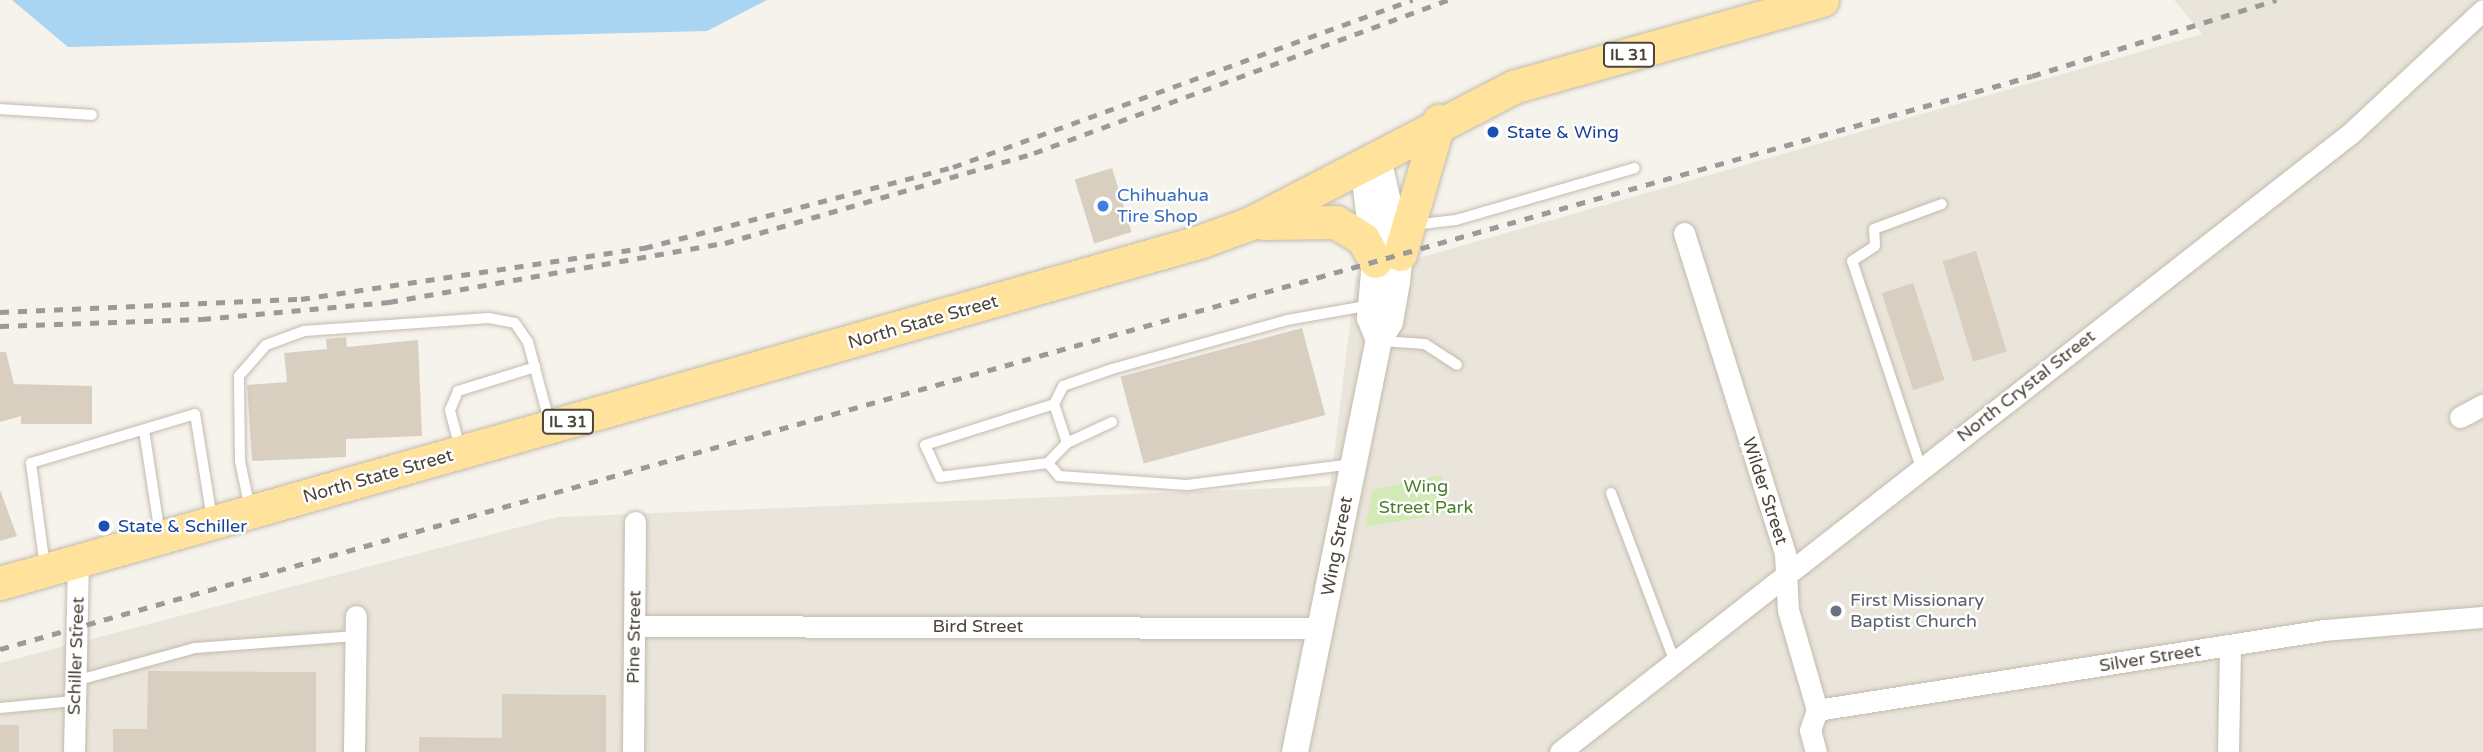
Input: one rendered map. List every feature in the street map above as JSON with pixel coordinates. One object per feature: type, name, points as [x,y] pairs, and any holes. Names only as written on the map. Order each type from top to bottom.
[{"type":"main road","name":"North State Street","points":[[0,583],[551,427],[1251,223],[1370,163],[1439,121],[1513,87],[1822,0]]},
{"type":"main road","points":[[1251,223],[1336,222],[1363,239],[1394,247],[1439,121]]},
{"type":"street","name":"North Crystal Street","points":[[1560,752],[2351,133],[2483,10]]},
{"type":"street","name":"Wing Street","points":[[1295,752],[1379,340],[1390,322],[1394,247],[1370,163]]},
{"type":"street","name":"Wilder Street","points":[[1684,233],[1789,574],[1788,610],[1817,710],[1811,730],[1816,752]]},
{"type":"street","name":"Wing Street","points":[[1379,340],[1371,305],[1394,247]]},
{"type":"street","points":[[2460,417],[2483,405]]},
{"type":"street","name":"Pine Street","points":[[633,752],[635,522]]},
{"type":"street","name":"Schiller Street","points":[[74,752],[78,561]]},
{"type":"street","name":"Silver Street","points":[[1817,710],[2400,620],[2483,617]]},
{"type":"street","points":[[354,752],[356,626]]},
{"type":"street","name":"Bird Street","points":[[634,626],[1321,628]]},
{"type":"street","points":[[2228,752],[2230,646]]},
{"type":"lane","points":[[0,109],[92,116]]},
{"type":"lane","points":[[1394,247],[1456,220],[1635,168]]},
{"type":"lane","points":[[1921,468],[1852,261],[1875,246],[1874,229],[1942,204]]},
{"type":"lane","points":[[1067,443],[1054,404],[1063,386],[1112,369],[1287,320],[1371,305]]},
{"type":"lane","points":[[251,512],[240,461],[238,386],[248,359],[266,345],[304,331],[489,318],[515,323],[535,367],[551,427]]},
{"type":"lane","points":[[1379,340],[1425,344],[1457,365]]},
{"type":"lane","points":[[461,452],[450,410],[458,391],[535,367]]},
{"type":"lane","points":[[1054,404],[925,445],[940,477],[1048,463],[1067,443],[1112,422]]},
{"type":"lane","points":[[46,570],[32,463],[195,414],[213,523]]},
{"type":"lane","points":[[144,430],[161,537]]},
{"type":"lane","points":[[1048,463],[1059,475],[1187,485],[1353,464]]},
{"type":"lane","points":[[1611,493],[1675,662]]},
{"type":"lane","points":[[0,708],[75,691],[195,648],[356,626]]},
{"type":"shaded area","points":[[2174,0],[2483,0],[2483,752],[0,752],[0,663],[558,517],[1330,486],[1356,276],[2202,34]]},
{"type":"green space","name":"Wing Street Park","points":[[1441,475],[1449,513],[1365,527],[1373,490]]},
{"type":"water","points":[[12,0],[767,0],[707,31],[68,47]]},
{"type":"building","name":"Chihuahua Tire Shop","points":[[1112,168],[1132,232],[1094,243],[1075,179]]},
{"type":"building","points":[[1976,251],[2007,351],[1973,362],[1943,261]]},
{"type":"building","points":[[1913,283],[1945,380],[1913,390],[1882,293]]},
{"type":"building","points":[[1302,328],[1325,415],[1144,464],[1120,377]]},
{"type":"building","points":[[346,337],[347,347],[418,340],[422,436],[346,439],[346,457],[252,461],[247,385],[287,382],[284,353],[327,349],[326,339]]},
{"type":"building","points":[[0,352],[6,352],[14,384],[92,386],[92,424],[21,424],[21,416],[0,422]]},
{"type":"building","points":[[0,490],[17,536],[0,541]]},
{"type":"building","points":[[148,671],[316,672],[316,752],[113,752],[113,729],[147,729]]},
{"type":"building","points":[[502,694],[606,695],[606,752],[419,752],[419,737],[502,738]]},
{"type":"building","points":[[0,725],[19,725],[19,752],[0,752]]},
{"type":"railway","points":[[0,312],[301,299],[644,248],[953,167],[1413,0]]},
{"type":"railway","points":[[0,326],[202,319],[389,302],[725,243],[1034,153],[1448,0]]},
{"type":"railway","points":[[0,649],[2032,76],[2276,0]]},
{"type":"place","name":"State & Wing","points":[[1493,132]]},
{"type":"place","name":"Chihuahua Tire Shop","points":[[1103,206]]},
{"type":"place","name":"State & Schiller","points":[[104,526]]},
{"type":"place","name":"First Missionary Baptist Church","points":[[1836,611]]}]
